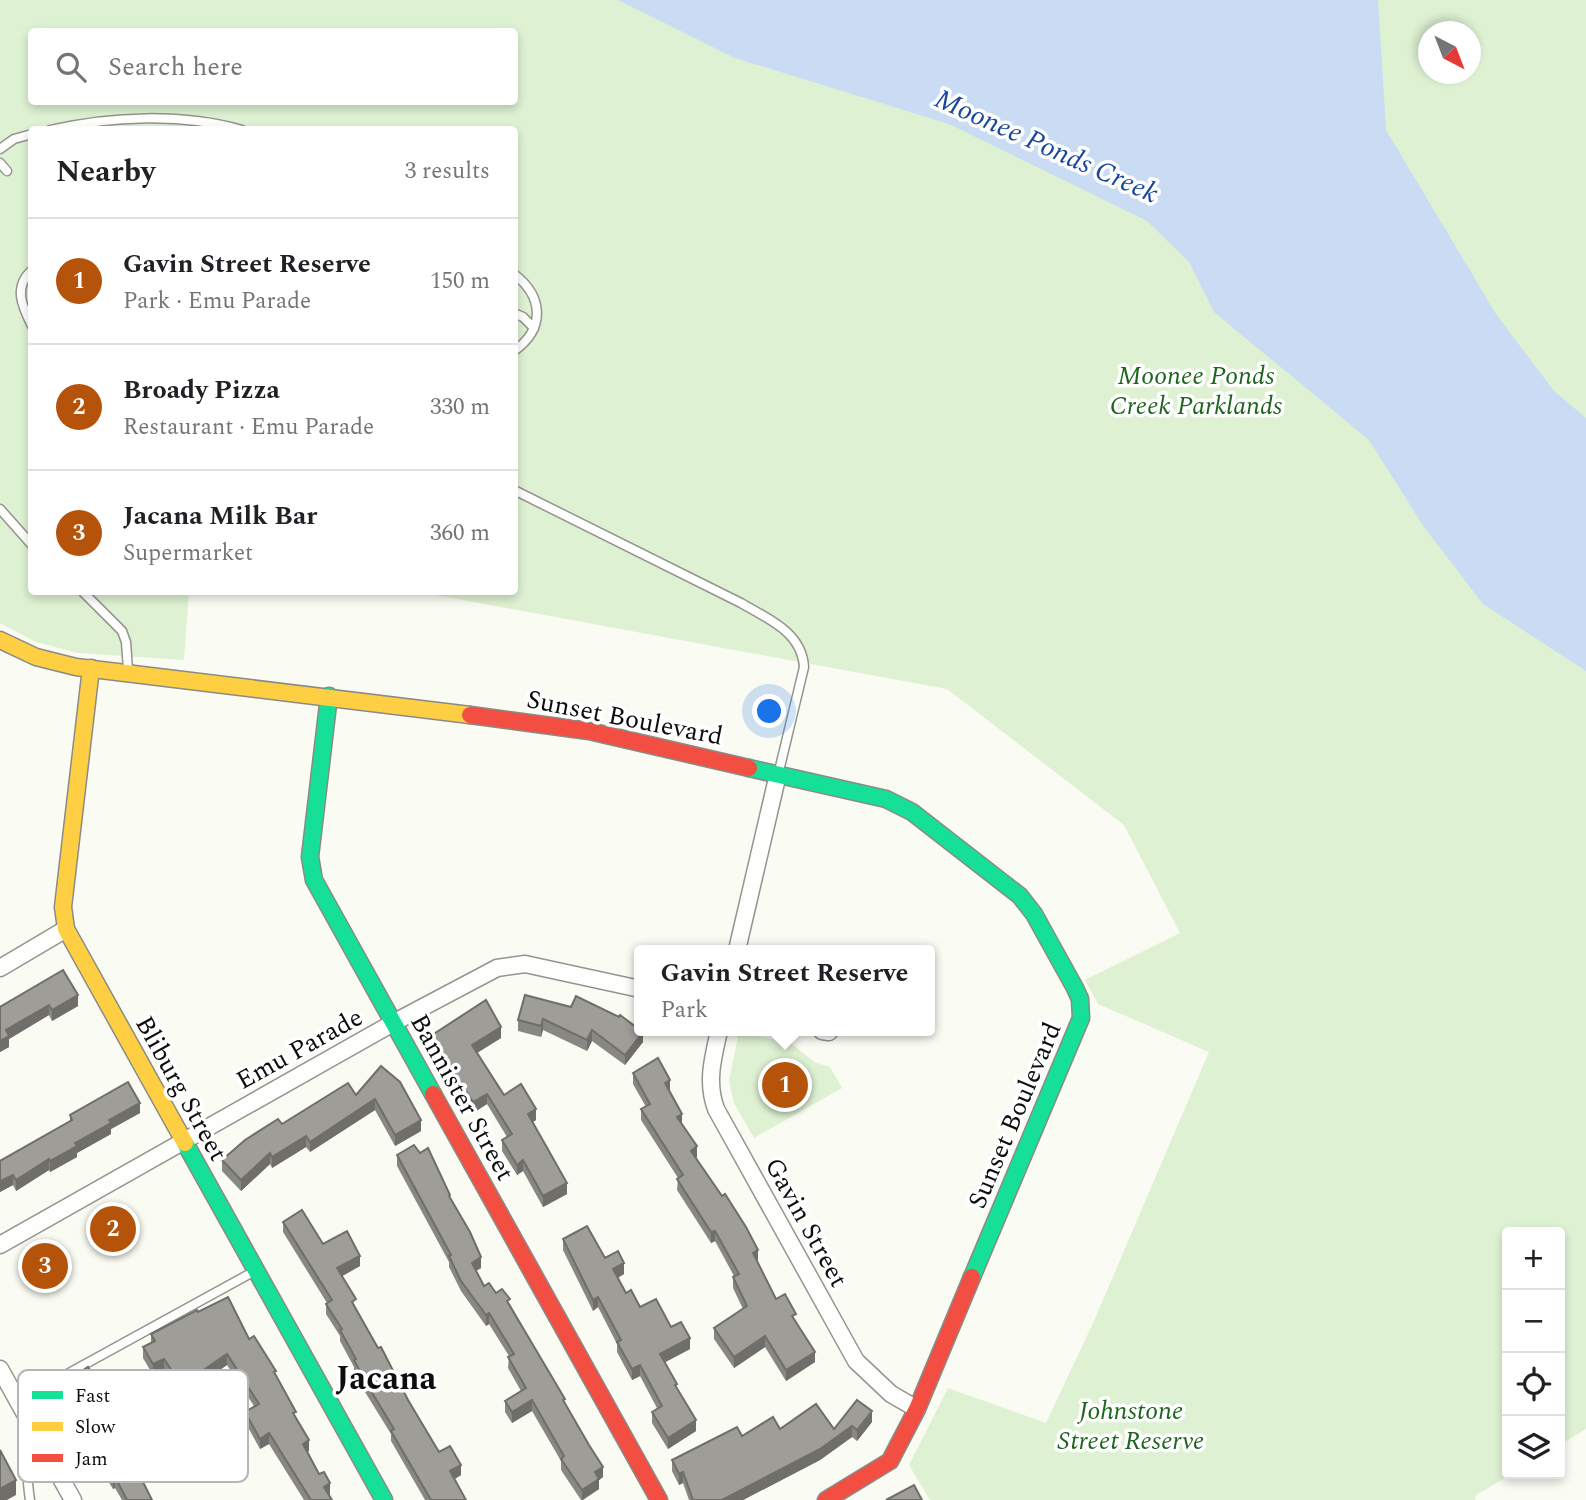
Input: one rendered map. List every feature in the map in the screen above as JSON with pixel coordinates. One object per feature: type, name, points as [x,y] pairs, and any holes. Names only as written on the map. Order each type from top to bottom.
[{"type":"street","name":"Sunset Boulevard","points":[[0,640],[53,663],[589,731],[886,799],[912,812],[1020,896],[1034,914],[1080,999],[1082,1010],[1078,1026],[916,1409],[890,1461],[826,1500]]},
{"type":"street","name":"Bliburg Street","points":[[91,668],[63,907],[66,929],[384,1500]]},
{"type":"street","name":"Bannister Street","points":[[329,696],[310,857],[318,889],[659,1500]]},
{"type":"street","points":[[738,945],[778,774]]},
{"type":"street","points":[[0,968],[66,929]]},
{"type":"street","name":"Emu Parade","points":[[0,1244],[481,976],[512,964],[547,968],[634,988]]},
{"type":"street","name":"Gavin Street","points":[[718,1036],[710,1070],[712,1097],[716,1109],[856,1362],[883,1387],[916,1409]]},
{"type":"street","points":[[0,1369],[18,1401]]},
{"type":"street","points":[[63,1482],[73,1500]]},
{"type":"lane","points":[[104,126],[122,120],[183,120],[228,126]]},
{"type":"lane","points":[[0,149],[14,139],[28,135]]},
{"type":"lane","points":[[0,163],[7,170]]},
{"type":"lane","points":[[28,274],[23,280],[20,299],[28,317]]},
{"type":"lane","points":[[518,279],[533,293],[537,305],[534,328],[527,341],[518,348]]},
{"type":"lane","points":[[518,315],[534,328]]},
{"type":"lane","points":[[518,492],[741,603],[789,633],[803,654],[804,667],[778,774]]},
{"type":"lane","points":[[0,509],[28,540]]},
{"type":"lane","points":[[86,595],[122,631],[127,642],[128,673]]},
{"type":"lane","points":[[75,1370],[256,1271]]},
{"type":"lane","points":[[28,1482],[30,1500]]},
{"type":"green space","name":"Moonee Ponds Creek Parklands","points":[[0,0],[1586,0],[1586,1429],[1565,1442],[1565,1227],[1502,1227],[1503,1479],[1476,1495],[1475,1500],[930,1500],[909,1465],[948,1388],[1046,1423],[1094,1321],[1209,1052],[1098,1004],[1085,980],[1180,933],[1124,825],[947,689],[435,595],[518,595],[518,126],[28,126],[28,595],[189,595],[184,660],[78,653],[36,642],[0,623]]},
{"type":"green space","points":[[738,1036],[757,1036],[791,1043],[814,1062],[830,1067],[842,1088],[754,1138],[734,1103],[729,1081]]},
{"type":"water","name":"Moonee Ponds Creek","points":[[618,0],[1378,0],[1386,130],[1496,314],[1554,391],[1586,418],[1586,671],[1483,604],[1424,527],[1369,440],[1214,312],[1189,262],[1147,221],[949,124],[735,58]]},
{"type":"building","points":[[63,970],[78,995],[52,1010],[49,1005],[6,1030],[9,1036],[0,1041],[0,1007]]},
{"type":"building","points":[[525,995],[571,1007],[576,996],[619,1017],[620,1015],[634,1026],[634,1036],[640,1036],[625,1055],[592,1030],[587,1040],[543,1019],[541,1026],[518,1020]]},
{"type":"building","points":[[486,1000],[501,1027],[472,1045],[504,1095],[521,1084],[536,1109],[528,1114],[567,1183],[543,1196],[523,1160],[517,1165],[502,1140],[512,1134],[487,1094],[473,1102],[429,1037]]},
{"type":"building","points":[[658,1058],[670,1080],[665,1083],[682,1114],[677,1117],[697,1146],[691,1151],[722,1196],[725,1194],[746,1227],[758,1250],[753,1253],[776,1299],[785,1294],[796,1314],[792,1316],[815,1352],[786,1370],[765,1336],[734,1357],[714,1328],[747,1306],[733,1277],[739,1274],[715,1231],[711,1232],[677,1179],[683,1175],[641,1109],[650,1104],[633,1073]]},
{"type":"building","points":[[381,1066],[400,1082],[421,1120],[395,1135],[375,1099],[310,1142],[306,1136],[272,1157],[270,1153],[241,1180],[222,1160],[245,1140],[278,1119],[282,1124],[348,1083],[356,1095]]},
{"type":"building","points":[[128,1082],[140,1103],[75,1143],[77,1146],[50,1161],[49,1159],[16,1180],[13,1175],[0,1181],[0,1161],[72,1120],[70,1115]]},
{"type":"building","points":[[414,1145],[420,1153],[428,1148],[449,1196],[470,1232],[481,1257],[472,1263],[484,1286],[489,1283],[496,1293],[502,1289],[510,1299],[507,1301],[603,1467],[595,1472],[599,1479],[582,1490],[561,1459],[564,1456],[532,1400],[512,1412],[505,1401],[526,1388],[508,1357],[514,1354],[489,1313],[486,1315],[461,1281],[449,1256],[451,1255],[397,1155]]},
{"type":"building","points":[[302,1210],[323,1244],[347,1231],[360,1256],[337,1268],[356,1299],[352,1302],[378,1348],[381,1347],[439,1452],[450,1446],[461,1465],[450,1471],[466,1500],[431,1500],[391,1431],[394,1429],[365,1381],[340,1330],[342,1329],[326,1304],[332,1300],[283,1222]]},
{"type":"building","points":[[587,1226],[605,1258],[618,1251],[624,1263],[613,1269],[626,1293],[631,1290],[640,1307],[656,1299],[671,1327],[681,1322],[690,1338],[660,1354],[696,1420],[668,1438],[652,1412],[662,1406],[640,1365],[632,1369],[617,1342],[621,1340],[598,1297],[593,1300],[563,1239]]},
{"type":"building","points":[[228,1297],[249,1339],[254,1336],[276,1371],[274,1372],[296,1412],[293,1413],[309,1440],[303,1444],[319,1474],[324,1472],[330,1483],[324,1487],[332,1500],[311,1500],[269,1433],[260,1439],[248,1417],[248,1410],[259,1404],[248,1387],[248,1370],[237,1370],[227,1354],[203,1370],[171,1370],[164,1359],[153,1364],[143,1347],[155,1341],[151,1334],[197,1310],[198,1312]]},
{"type":"building","points":[[857,1400],[872,1411],[857,1430],[852,1426],[820,1449],[722,1500],[693,1500],[683,1472],[679,1474],[672,1460],[737,1427],[742,1436],[773,1417],[780,1429],[816,1404],[834,1429]]},
{"type":"building","points":[[0,1450],[16,1480],[0,1489]]},
{"type":"building","points":[[118,1482],[143,1482],[152,1500],[127,1500]]},
{"type":"building","points":[[914,1485],[922,1500],[886,1500]]},
{"type":"traffic: fast","points":[[329,696],[310,857],[314,880],[433,1094]]},
{"type":"traffic: fast","points":[[749,768],[886,799],[912,812],[1020,896],[1034,914],[1080,999],[1081,1018],[972,1277]]},
{"type":"traffic: fast","points":[[185,1143],[384,1500]]},
{"type":"traffic: slow","points":[[0,640],[36,657],[76,667],[470,715]]},
{"type":"traffic: slow","points":[[91,668],[63,907],[66,929],[185,1143]]},
{"type":"traffic: jam","points":[[470,715],[589,731],[749,768]]},
{"type":"traffic: jam","points":[[433,1094],[659,1500]]},
{"type":"traffic: jam","points":[[826,1500],[890,1461],[917,1409],[972,1277]]},
{"type":"place","name":"Gavin Street Reserve","points":[[785,1085]]},
{"type":"place","name":"Broady Pizza","points":[[113,1229]]},
{"type":"place","name":"Jacana Milk Bar","points":[[45,1266]]},
{"type":"district","name":"Jacana","points":[[386,1377]]},
{"type":"park label","name":"Johnstone Street Reserve","points":[[1131,1425]]}]
